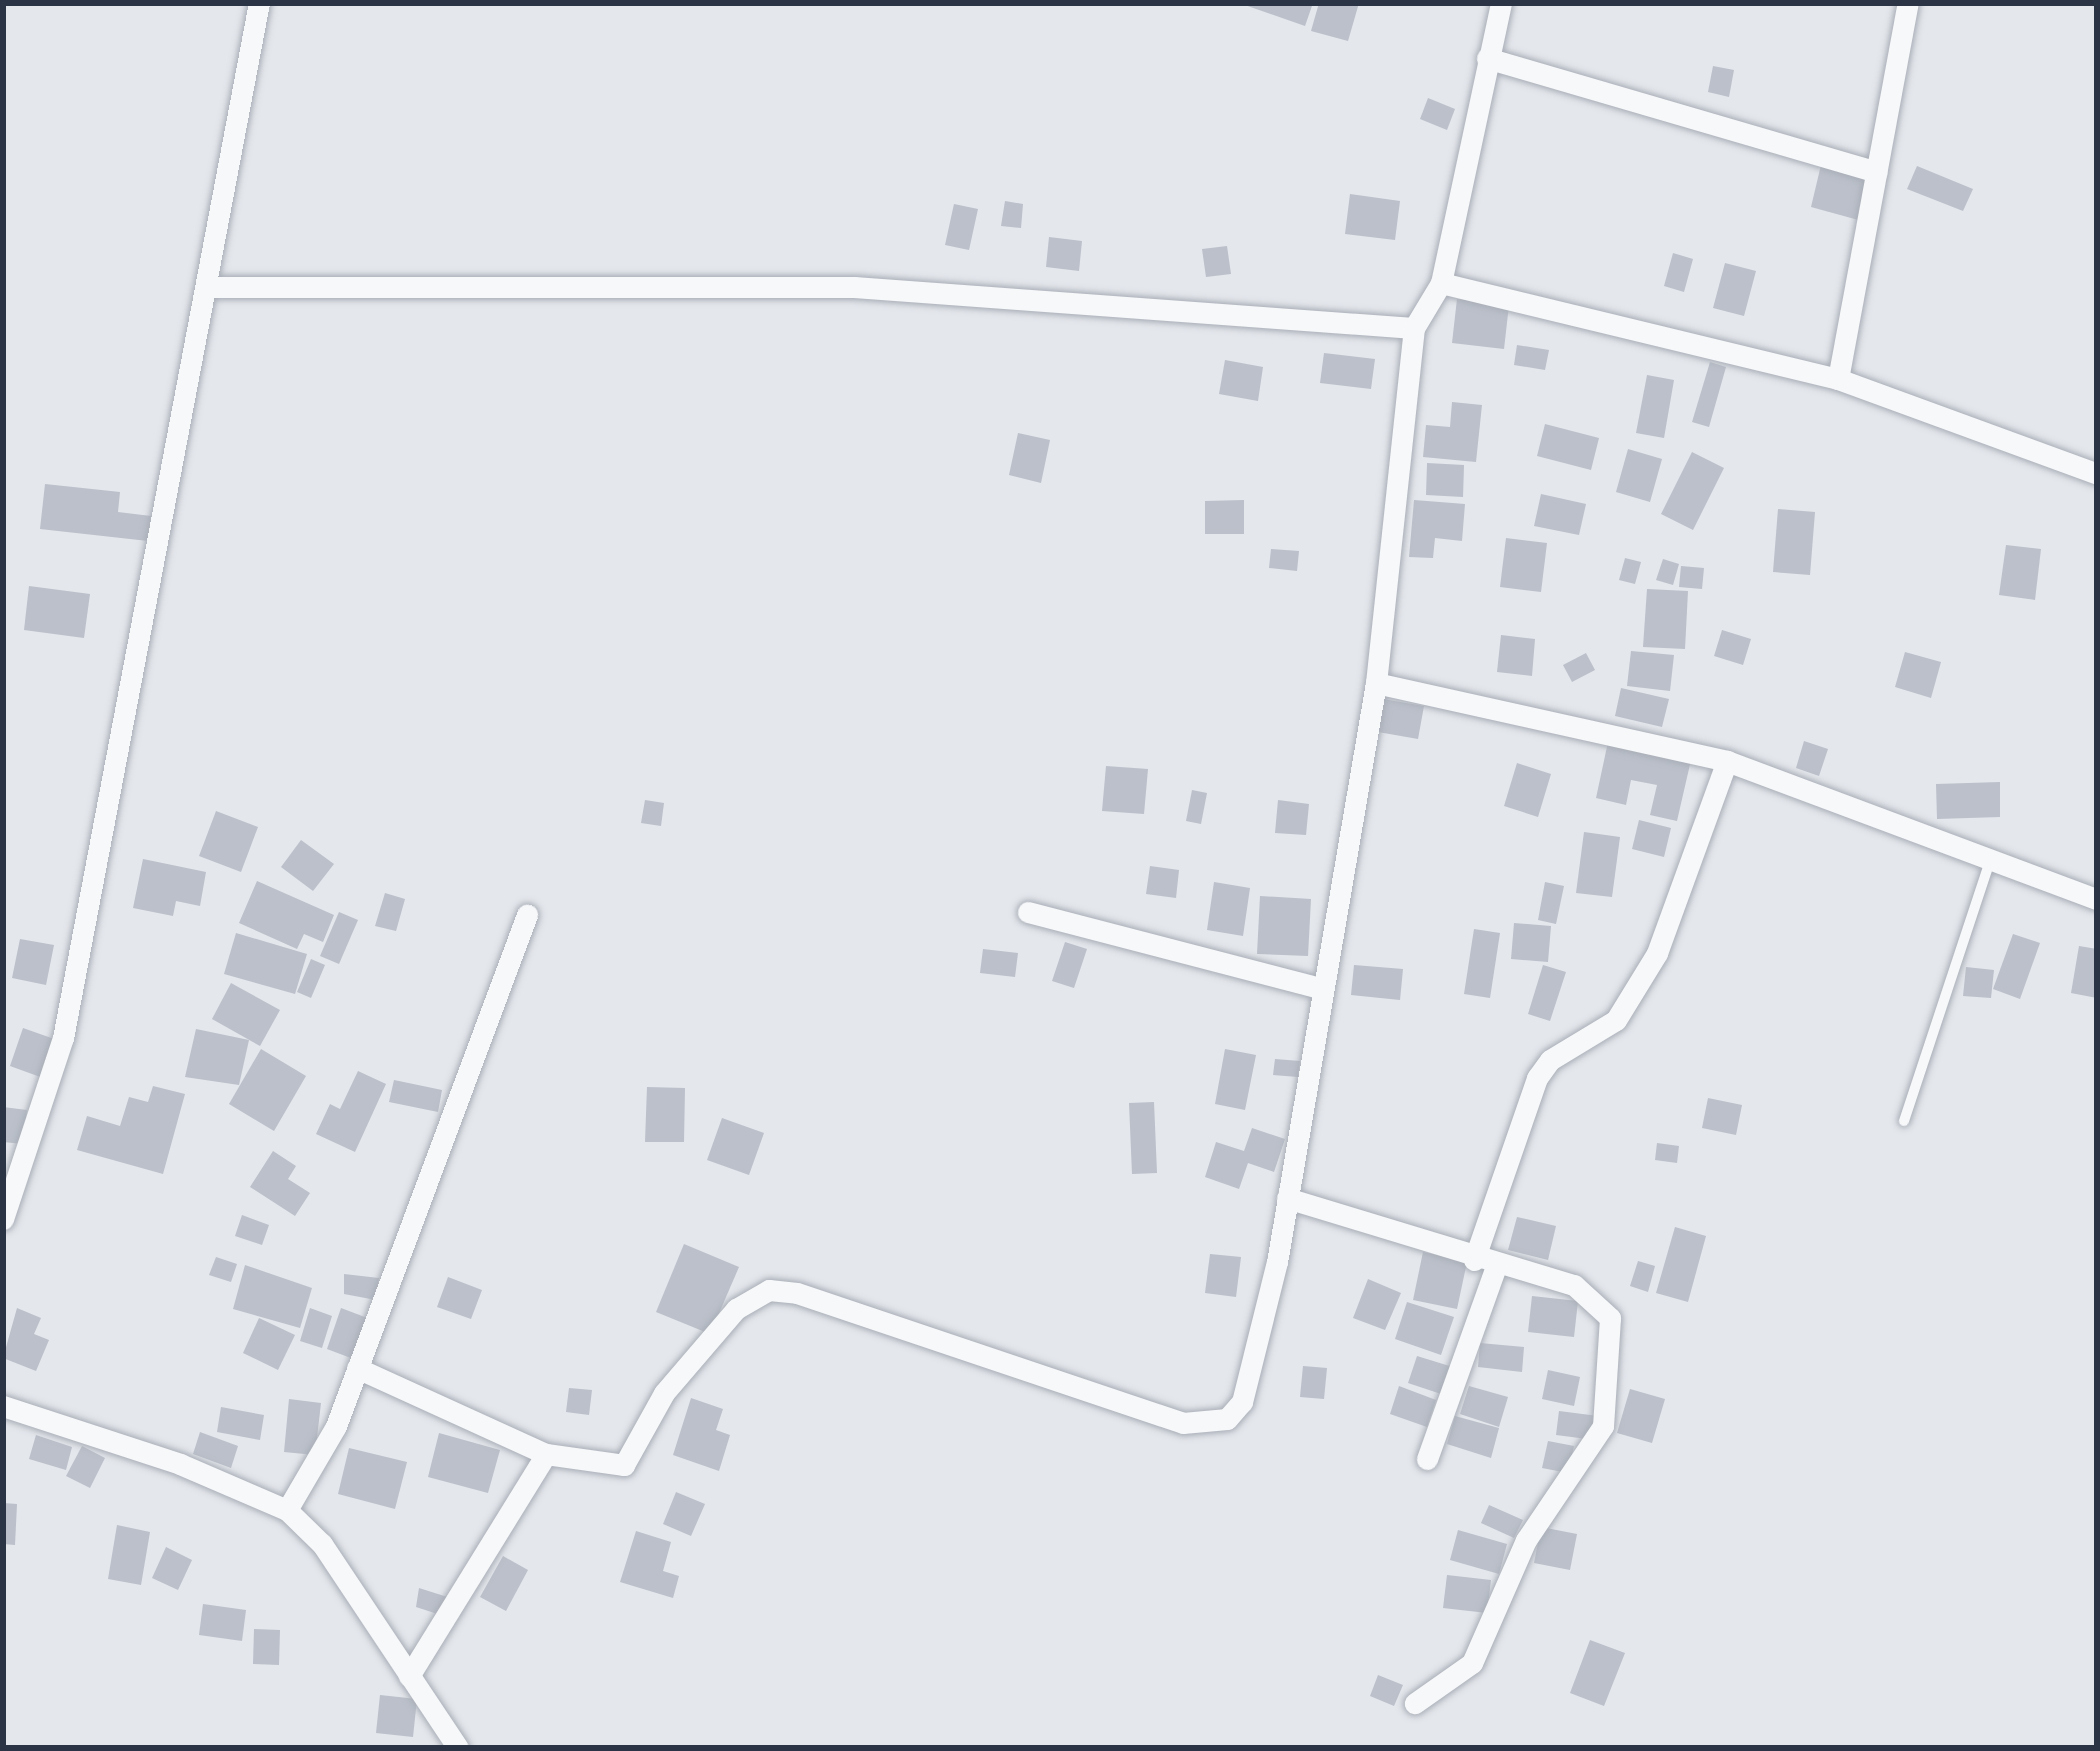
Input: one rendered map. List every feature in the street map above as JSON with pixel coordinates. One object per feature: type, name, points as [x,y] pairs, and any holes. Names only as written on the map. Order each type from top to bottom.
[{"type":"street","points":[[3,1219],[63,1038],[210,287],[259,3]]},
{"type":"street","points":[[357,1368],[546,1454],[624,1466],[664,1393],[736,1309],[769,1290],[797,1293],[1183,1423],[1227,1419],[1248,1384],[1288,1198],[1376,683],[1414,328],[1442,283],[1501,3]]},
{"type":"street","points":[[1838,379],[1908,3]]},
{"type":"street","points":[[1487,58],[1877,172]]},
{"type":"street","points":[[1442,283],[1838,379],[2097,474]]},
{"type":"street","points":[[210,287],[854,287],[1414,328]]},
{"type":"street","points":[[1376,683],[1727,761],[2097,899]]},
{"type":"street","points":[[1427,1459],[1537,1078],[1550,1060],[1616,1020],[1657,953],[1727,761]]},
{"type":"street","points":[[1028,912],[1323,989]]},
{"type":"street","points":[[287,1510],[336,1426],[526,915]]},
{"type":"street","points":[[1288,1198],[1485,1263],[1574,1285],[1602,1303],[1610,1318],[1611,1397],[1588,1456],[1526,1540],[1472,1663],[1415,1703]]},
{"type":"street","points":[[3,1406],[180,1464],[287,1510],[322,1544],[458,1748]]},
{"type":"street","points":[[409,1676],[546,1454]]},
{"type":"lane","points":[[1904,1121],[1991,857]]},
{"type":"building","points":[[1239,3],[1313,3],[1305,26]]},
{"type":"building","points":[[1319,3],[1359,3],[1348,41],[1311,31]]},
{"type":"building","points":[[1713,66],[1734,70],[1729,97],[1708,92]]},
{"type":"building","points":[[1428,98],[1455,109],[1447,130],[1420,119]]},
{"type":"building","points":[[1821,165],[1872,178],[1862,221],[1811,207]]},
{"type":"building","points":[[1917,166],[1973,189],[1963,211],[1907,189]]},
{"type":"building","points":[[1350,194],[1400,201],[1395,240],[1345,234]]},
{"type":"building","points":[[1005,201],[1023,204],[1021,228],[1001,226]]},
{"type":"building","points":[[954,204],[978,209],[969,250],[945,245]]},
{"type":"building","points":[[1049,237],[1082,241],[1079,271],[1046,267]]},
{"type":"building","points":[[1227,246],[1231,274],[1206,277],[1202,249]]},
{"type":"building","points":[[1673,253],[1693,259],[1684,292],[1664,286]]},
{"type":"building","points":[[1725,263],[1756,271],[1744,316],[1713,308]]},
{"type":"building","points":[[1457,299],[1509,305],[1504,349],[1452,343]]},
{"type":"building","points":[[1517,345],[1549,350],[1545,370],[1514,365]]},
{"type":"building","points":[[1324,353],[1375,359],[1371,389],[1320,383]]},
{"type":"building","points":[[1225,360],[1263,367],[1258,401],[1219,394]]},
{"type":"building","points":[[1710,362],[1726,367],[1709,427],[1692,422]]},
{"type":"building","points":[[1647,375],[1674,380],[1664,438],[1636,433]]},
{"type":"building","points":[[1452,402],[1482,405],[1476,462],[1423,457],[1426,425],[1450,427]]},
{"type":"building","points":[[1545,424],[1599,438],[1591,470],[1537,456]]},
{"type":"building","points":[[1018,433],[1050,440],[1041,483],[1009,475]]},
{"type":"building","points":[[1628,449],[1662,459],[1650,502],[1616,492]]},
{"type":"building","points":[[1692,452],[1724,468],[1693,530],[1661,514]]},
{"type":"building","points":[[1427,463],[1464,465],[1463,497],[1426,495]]},
{"type":"building","points":[[45,484],[120,492],[118,512],[151,516],[148,541],[40,529]]},
{"type":"building","points":[[1541,494],[1586,504],[1579,535],[1534,526]]},
{"type":"building","points":[[1244,500],[1244,534],[1205,534],[1205,501]]},
{"type":"building","points":[[1414,500],[1465,504],[1462,541],[1435,538],[1433,558],[1409,557]]},
{"type":"building","points":[[1778,509],[1815,512],[1810,575],[1773,572]]},
{"type":"building","points":[[1506,538],[1547,543],[1541,592],[1500,587]]},
{"type":"building","points":[[2006,545],[2041,549],[2035,600],[1999,595]]},
{"type":"building","points":[[1271,549],[1299,551],[1297,571],[1269,568]]},
{"type":"building","points":[[1625,558],[1641,562],[1635,584],[1619,580]]},
{"type":"building","points":[[1663,559],[1679,564],[1673,585],[1656,580]]},
{"type":"building","points":[[1681,566],[1704,568],[1702,589],[1679,587]]},
{"type":"building","points":[[29,586],[90,594],[84,638],[24,630]]},
{"type":"building","points":[[1647,589],[1688,591],[1685,649],[1643,647]]},
{"type":"building","points":[[1722,630],[1751,639],[1743,665],[1714,656]]},
{"type":"building","points":[[1501,635],[1535,639],[1532,676],[1497,672]]},
{"type":"building","points":[[1631,651],[1674,655],[1670,691],[1627,686]]},
{"type":"building","points":[[1905,652],[1941,662],[1931,698],[1895,687]]},
{"type":"building","points":[[1586,653],[1595,670],[1572,682],[1563,665]]},
{"type":"building","points":[[1621,688],[1669,699],[1662,727],[1615,716]]},
{"type":"building","points":[[1383,699],[1424,706],[1418,739],[1378,732]]},
{"type":"building","points":[[1804,741],[1828,749],[1819,776],[1796,768]]},
{"type":"building","points":[[1608,742],[1691,760],[1677,821],[1650,815],[1657,785],[1631,780],[1626,805],[1596,798]]},
{"type":"building","points":[[1517,763],[1551,774],[1538,817],[1504,806]]},
{"type":"building","points":[[1106,766],[1148,769],[1144,814],[1102,811]]},
{"type":"building","points":[[2000,782],[2000,817],[1937,819],[1936,784]]},
{"type":"building","points":[[1192,790],[1207,793],[1201,824],[1186,821]]},
{"type":"building","points":[[645,800],[664,803],[661,826],[641,823]]},
{"type":"building","points":[[1278,800],[1309,804],[1306,835],[1275,833]]},
{"type":"building","points":[[216,811],[258,827],[241,872],[199,856]]},
{"type":"building","points":[[1639,820],[1671,828],[1664,857],[1632,849]]},
{"type":"building","points":[[1584,832],[1620,837],[1612,897],[1576,893]]},
{"type":"building","points":[[301,840],[334,864],[313,891],[281,867]]},
{"type":"building","points":[[143,859],[206,872],[200,906],[176,901],[173,916],[133,908]]},
{"type":"building","points":[[1150,866],[1179,870],[1176,898],[1146,894]]},
{"type":"building","points":[[257,881],[334,915],[323,942],[304,934],[297,949],[239,923]]},
{"type":"building","points":[[1214,882],[1250,888],[1243,936],[1207,930]]},
{"type":"building","points":[[1545,882],[1564,886],[1556,924],[1538,920]]},
{"type":"building","points":[[385,893],[405,899],[396,931],[375,926]]},
{"type":"building","points":[[1260,896],[1311,899],[1308,956],[1257,954]]},
{"type":"building","points":[[339,912],[358,920],[339,964],[320,956]]},
{"type":"building","points":[[1514,923],[1551,926],[1548,962],[1511,959]]},
{"type":"building","points":[[1474,929],[1500,933],[1490,998],[1464,994]]},
{"type":"building","points":[[236,933],[307,954],[295,994],[224,974]]},
{"type":"building","points":[[2013,934],[2040,943],[2020,999],[1993,989]]},
{"type":"building","points":[[20,939],[54,945],[46,985],[12,978]]},
{"type":"building","points":[[1065,942],[1087,949],[1074,988],[1052,981]]},
{"type":"building","points":[[2079,946],[2097,949],[2097,998],[2071,993]]},
{"type":"building","points":[[983,949],[1018,953],[1015,977],[980,973]]},
{"type":"building","points":[[311,959],[325,965],[311,998],[297,992]]},
{"type":"building","points":[[1354,965],[1403,969],[1400,1000],[1351,995]]},
{"type":"building","points":[[1543,965],[1566,972],[1550,1021],[1528,1014]]},
{"type":"building","points":[[1966,967],[1994,970],[1991,998],[1963,996]]},
{"type":"building","points":[[231,983],[280,1010],[260,1046],[212,1019]]},
{"type":"building","points":[[23,1028],[57,1040],[43,1078],[10,1066]]},
{"type":"building","points":[[196,1029],[249,1040],[239,1085],[185,1077]]},
{"type":"building","points":[[261,1049],[306,1076],[274,1131],[229,1104]]},
{"type":"building","points":[[1225,1049],[1256,1055],[1245,1110],[1215,1104]]},
{"type":"building","points":[[1275,1059],[1300,1061],[1298,1077],[1273,1075]]},
{"type":"building","points":[[358,1071],[386,1084],[355,1152],[316,1134],[330,1104],[340,1109]]},
{"type":"building","points":[[394,1080],[442,1090],[438,1112],[389,1102]]},
{"type":"building","points":[[153,1086],[185,1094],[163,1174],[77,1150],[87,1116],[120,1126],[129,1097],[148,1102]]},
{"type":"building","points":[[647,1087],[685,1088],[684,1142],[645,1142]]},
{"type":"building","points":[[1708,1098],[1742,1105],[1736,1135],[1702,1128]]},
{"type":"building","points":[[1154,1102],[1157,1173],[1132,1174],[1129,1103]]},
{"type":"building","points":[[3,1107],[27,1110],[23,1144],[3,1142]]},
{"type":"building","points":[[722,1118],[764,1133],[749,1175],[707,1160]]},
{"type":"building","points":[[1252,1128],[1285,1139],[1274,1172],[1248,1163],[1239,1189],[1205,1177],[1216,1142],[1244,1151]]},
{"type":"building","points":[[1657,1143],[1679,1146],[1677,1163],[1655,1160]]},
{"type":"building","points":[[273,1151],[296,1166],[288,1179],[310,1193],[295,1216],[250,1187]]},
{"type":"building","points":[[242,1215],[269,1225],[262,1245],[235,1236]]},
{"type":"building","points":[[1517,1217],[1556,1226],[1548,1260],[1508,1250]]},
{"type":"building","points":[[1675,1227],[1706,1236],[1688,1302],[1656,1293]]},
{"type":"building","points":[[684,1244],[739,1267],[710,1334],[656,1312]]},
{"type":"building","points":[[1423,1252],[1467,1262],[1457,1309],[1413,1300]]},
{"type":"building","points":[[1210,1254],[1241,1257],[1236,1297],[1205,1293]]},
{"type":"building","points":[[216,1257],[237,1264],[231,1282],[209,1275]]},
{"type":"building","points":[[1638,1261],[1655,1266],[1648,1292],[1630,1286]]},
{"type":"building","points":[[245,1265],[312,1288],[300,1328],[233,1309]]},
{"type":"building","points":[[344,1274],[379,1278],[376,1300],[344,1294]]},
{"type":"building","points":[[448,1277],[482,1290],[471,1319],[437,1307]]},
{"type":"building","points":[[1368,1279],[1401,1293],[1385,1330],[1353,1318]]},
{"type":"building","points":[[1532,1296],[1578,1301],[1574,1337],[1528,1332]]},
{"type":"building","points":[[1407,1302],[1454,1317],[1441,1355],[1395,1339]]},
{"type":"building","points":[[17,1308],[41,1318],[34,1334],[49,1340],[36,1371],[3,1358]]},
{"type":"building","points":[[310,1308],[332,1316],[322,1348],[300,1341]]},
{"type":"building","points":[[341,1308],[370,1319],[356,1360],[327,1349]]},
{"type":"building","points":[[259,1318],[295,1335],[278,1370],[243,1353]]},
{"type":"building","points":[[1480,1343],[1524,1347],[1522,1372],[1478,1367]]},
{"type":"building","points":[[1417,1356],[1456,1368],[1447,1396],[1408,1383]]},
{"type":"building","points":[[1303,1366],[1327,1368],[1324,1399],[1300,1397]]},
{"type":"building","points":[[1548,1370],[1580,1377],[1574,1406],[1542,1399]]},
{"type":"building","points":[[1399,1386],[1436,1400],[1427,1427],[1390,1414]]},
{"type":"building","points":[[1469,1386],[1508,1397],[1499,1427],[1460,1414]]},
{"type":"building","points":[[569,1388],[592,1390],[589,1415],[566,1412]]},
{"type":"building","points":[[1630,1389],[1665,1399],[1652,1443],[1617,1433]]},
{"type":"building","points":[[691,1398],[723,1409],[716,1430],[730,1435],[719,1471],[673,1455]]},
{"type":"building","points":[[289,1399],[321,1403],[315,1455],[284,1452]]},
{"type":"building","points":[[221,1407],[264,1415],[260,1440],[217,1432]]},
{"type":"building","points":[[1559,1411],[1598,1416],[1595,1440],[1556,1435]]},
{"type":"building","points":[[1455,1416],[1499,1428],[1491,1458],[1447,1444]]},
{"type":"building","points":[[200,1432],[238,1446],[231,1468],[193,1454]]},
{"type":"building","points":[[439,1433],[500,1450],[488,1493],[428,1477]]},
{"type":"building","points":[[36,1435],[72,1447],[66,1470],[29,1459]]},
{"type":"building","points":[[1548,1441],[1574,1446],[1568,1473],[1542,1468]]},
{"type":"building","points":[[82,1446],[105,1458],[90,1488],[66,1476]]},
{"type":"building","points":[[349,1448],[407,1462],[395,1509],[338,1494]]},
{"type":"building","points":[[676,1492],[705,1504],[691,1536],[663,1524]]},
{"type":"building","points":[[3,1503],[17,1504],[15,1545],[3,1544]]},
{"type":"building","points":[[1489,1505],[1523,1520],[1514,1538],[1481,1523]]},
{"type":"building","points":[[117,1525],[150,1532],[141,1585],[108,1579]]},
{"type":"building","points":[[1541,1527],[1577,1534],[1570,1570],[1534,1563]]},
{"type":"building","points":[[1458,1530],[1507,1544],[1499,1574],[1450,1560]]},
{"type":"building","points":[[636,1531],[671,1542],[663,1571],[679,1576],[673,1598],[620,1582]]},
{"type":"building","points":[[166,1547],[192,1560],[178,1590],[152,1578]]},
{"type":"building","points":[[503,1556],[528,1570],[506,1611],[480,1597]]},
{"type":"building","points":[[1447,1575],[1491,1580],[1487,1613],[1443,1608]]},
{"type":"building","points":[[419,1588],[460,1601],[456,1620],[416,1607]]},
{"type":"building","points":[[203,1604],[246,1610],[242,1641],[199,1635]]},
{"type":"building","points":[[254,1629],[280,1630],[279,1665],[253,1664]]},
{"type":"building","points":[[1590,1640],[1625,1653],[1604,1706],[1570,1693]]},
{"type":"building","points":[[1378,1675],[1403,1685],[1394,1706],[1370,1696]]},
{"type":"building","points":[[380,1695],[417,1699],[413,1737],[376,1733]]}]
